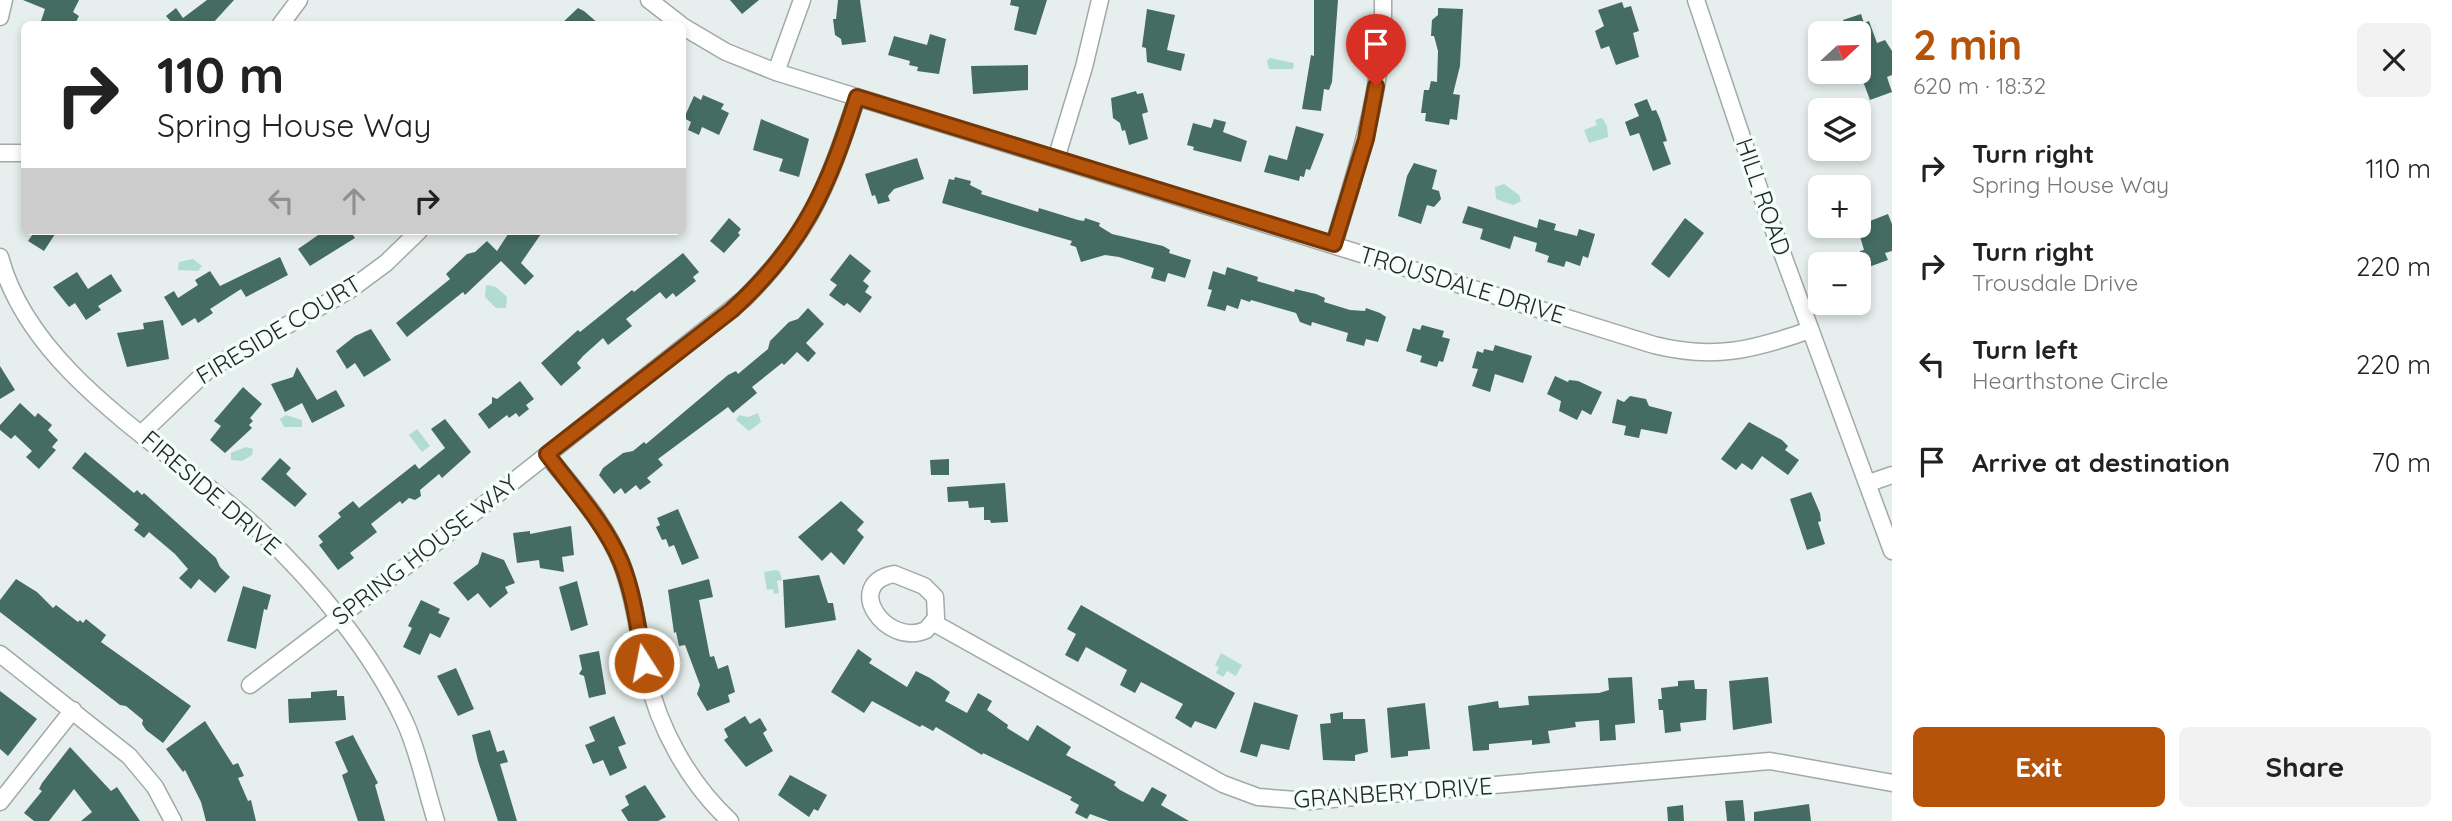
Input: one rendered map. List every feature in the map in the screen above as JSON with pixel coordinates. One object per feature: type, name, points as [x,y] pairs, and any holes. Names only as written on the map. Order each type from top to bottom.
[{"type":"street","points":[[0,17],[4,0]]},
{"type":"street","points":[[283,21],[299,0]]},
{"type":"street","name":"TROUSDALE DRIVE","points":[[649,0],[676,21]]},
{"type":"street","points":[[776,72],[802,0]]},
{"type":"street","points":[[1056,159],[1100,0]]},
{"type":"street","points":[[1334,244],[1374,104],[1382,33],[1382,0]]},
{"type":"street","name":"HILL ROAD","points":[[1696,0],[1810,330],[1892,551]]},
{"type":"street","name":"TROUSDALE DRIVE","points":[[686,28],[726,52],[776,72],[1683,351],[1738,352],[1810,330]]},
{"type":"street","name":"SPRING HOUSE WAY","points":[[250,685],[722,318],[757,286],[797,239],[818,204],[836,162],[857,97]]},
{"type":"street","points":[[0,153],[21,153]]},
{"type":"street","name":"FIRESIDE COURT","points":[[142,433],[209,369],[340,297],[386,263],[415,235]]},
{"type":"street","name":"FIRESIDE DRIVE","points":[[0,257],[11,287],[55,353],[91,391],[262,533],[338,618],[375,671],[404,720],[436,821]]},
{"type":"street","points":[[547,454],[600,523],[615,549],[631,595],[648,678],[663,723],[697,782],[730,821]]},
{"type":"street","points":[[1869,483],[1892,475]]},
{"type":"street","points":[[894,573],[925,586],[937,602],[934,623],[926,631],[912,635],[884,622],[871,608],[870,600],[875,586],[884,576],[894,573]]},
{"type":"street","name":"GRANBERY DRIVE","points":[[934,623],[1223,784],[1273,800],[1336,799],[1770,761],[1892,783]]},
{"type":"street","points":[[0,654],[138,766],[162,797],[173,821]]},
{"type":"street","points":[[0,802],[72,710]]},
{"type":"shaded area","points":[[1270,58],[1294,63],[1293,69],[1269,69],[1267,61]]},
{"type":"shaded area","points":[[1602,118],[1607,126],[1608,137],[1589,143],[1584,130],[1597,125],[1595,120]]},
{"type":"shaded area","points":[[1504,184],[1519,195],[1521,201],[1513,205],[1496,199],[1495,187]]},
{"type":"shaded area","points":[[193,259],[202,266],[198,271],[178,270],[179,262]]},
{"type":"shaded area","points":[[486,285],[496,287],[507,297],[506,308],[496,308],[485,297]]},
{"type":"shaded area","points":[[758,413],[761,422],[749,431],[736,420],[739,415],[748,417]]},
{"type":"shaded area","points":[[286,415],[302,420],[302,427],[284,427],[280,419]]},
{"type":"shaded area","points":[[417,429],[430,446],[422,452],[409,435]]},
{"type":"shaded area","points":[[246,447],[253,449],[252,455],[242,461],[231,460],[231,453]]},
{"type":"shaded area","points":[[764,572],[780,572],[782,580],[777,581],[779,593],[774,594],[773,589],[767,590]]},
{"type":"shaded area","points":[[1221,653],[1242,665],[1236,676],[1227,671],[1223,677],[1216,673],[1219,667],[1215,665]]},
{"type":"building","points":[[23,0],[79,0],[73,12],[79,16],[76,21],[41,21],[45,9]]},
{"type":"building","points":[[207,0],[234,0],[215,21],[170,21],[166,16],[176,8],[183,18]]},
{"type":"building","points":[[730,0],[759,0],[742,14]]},
{"type":"building","points":[[838,0],[860,0],[866,42],[842,45],[841,39],[835,35],[833,19],[836,19]]},
{"type":"building","points":[[1011,0],[1047,0],[1036,35],[1014,30],[1019,7],[1010,5]]},
{"type":"building","points":[[1314,0],[1338,0],[1332,82],[1329,90],[1324,89],[1321,111],[1302,109],[1311,55],[1314,56]]},
{"type":"building","points":[[1622,2],[1624,8],[1631,6],[1639,31],[1633,33],[1639,57],[1616,65],[1609,46],[1601,49],[1595,31],[1604,26],[1598,10]]},
{"type":"building","points":[[578,8],[596,21],[564,21]]},
{"type":"building","points":[[1438,8],[1463,9],[1460,66],[1453,94],[1460,95],[1457,120],[1450,119],[1449,125],[1425,121],[1426,113],[1421,113],[1424,90],[1429,90],[1431,81],[1437,82],[1438,51],[1434,36],[1431,36],[1432,20],[1438,15]]},
{"type":"building","points":[[1147,9],[1175,15],[1167,50],[1185,54],[1181,71],[1147,62],[1146,48],[1142,47]]},
{"type":"building","points":[[1861,14],[1863,21],[1843,21]]},
{"type":"building","points":[[1871,26],[1877,43],[1885,40],[1892,51],[1892,75],[1887,77],[1892,92],[1869,98],[1864,84],[1871,84]]},
{"type":"building","points":[[930,34],[946,39],[939,74],[917,71],[918,67],[909,65],[910,61],[888,55],[894,36],[927,45]]},
{"type":"building","points":[[1028,65],[1028,90],[973,94],[971,66]]},
{"type":"building","points":[[1136,91],[1137,94],[1143,93],[1148,112],[1142,114],[1148,139],[1129,145],[1125,130],[1122,131],[1120,123],[1113,118],[1111,98]]},
{"type":"building","points":[[703,95],[724,104],[721,109],[729,113],[719,135],[702,127],[699,135],[688,130],[691,122],[686,119],[686,114],[694,96],[701,100]]},
{"type":"building","points":[[1647,99],[1652,111],[1656,110],[1660,119],[1667,141],[1663,142],[1671,164],[1653,171],[1639,133],[1630,136],[1625,122],[1639,116],[1634,104]]},
{"type":"building","points":[[761,119],[809,139],[799,177],[779,171],[783,159],[753,150]]},
{"type":"building","points":[[1214,119],[1226,122],[1223,132],[1247,141],[1241,162],[1193,150],[1194,147],[1187,145],[1193,123],[1211,128]]},
{"type":"building","points":[[1296,126],[1324,134],[1310,170],[1306,169],[1304,177],[1300,176],[1299,181],[1264,172],[1269,155],[1287,160]]},
{"type":"building","points":[[917,158],[924,179],[894,189],[888,196],[890,201],[878,204],[875,195],[872,196],[865,174]]},
{"type":"building","points":[[1414,163],[1437,170],[1432,189],[1439,191],[1441,199],[1434,207],[1427,205],[1421,224],[1398,216],[1407,176]]},
{"type":"building","points":[[955,177],[971,181],[970,185],[982,191],[981,194],[1038,212],[1039,208],[1078,220],[1084,221],[1085,218],[1100,223],[1099,226],[1112,234],[1163,246],[1170,250],[1169,253],[1191,260],[1185,278],[1168,273],[1165,282],[1151,278],[1154,268],[1119,257],[1105,255],[1081,262],[1076,247],[1070,245],[1072,241],[942,203],[949,179],[954,180]]},
{"type":"building","points":[[1468,206],[1537,228],[1539,219],[1556,224],[1554,230],[1577,236],[1579,229],[1595,234],[1588,258],[1583,256],[1580,266],[1566,261],[1564,267],[1547,262],[1549,256],[1535,251],[1537,243],[1514,236],[1510,249],[1480,239],[1483,229],[1462,223]]},
{"type":"building","points":[[1888,214],[1892,224],[1892,251],[1885,253],[1888,260],[1871,266],[1871,252],[1860,251],[1864,250],[1860,238],[1871,238],[1871,221]]},
{"type":"building","points":[[729,218],[741,229],[738,233],[740,235],[724,253],[710,241]]},
{"type":"building","points":[[1685,218],[1704,233],[1669,278],[1651,264]]},
{"type":"building","points":[[32,235],[54,235],[44,251],[28,241]]},
{"type":"building","points":[[318,235],[353,235],[355,238],[310,266],[298,249]]},
{"type":"building","points":[[507,235],[540,235],[521,263],[534,276],[525,285],[501,261],[465,295],[463,292],[407,337],[396,323],[450,279],[446,274],[467,254],[475,252],[487,241],[497,251]]},
{"type":"building","points":[[683,253],[699,272],[693,277],[696,281],[676,297],[673,293],[666,299],[660,292],[626,319],[632,326],[608,345],[603,338],[583,356],[577,363],[581,368],[561,386],[541,363],[578,330],[580,332]]},
{"type":"building","points":[[850,254],[871,271],[863,281],[869,286],[865,292],[872,297],[860,313],[847,303],[844,306],[829,295],[837,285],[830,280]]},
{"type":"building","points":[[280,257],[288,275],[246,297],[241,289],[210,309],[213,313],[198,323],[195,318],[182,326],[164,297],[174,291],[178,298],[198,285],[195,280],[210,271],[220,286]]},
{"type":"building","points":[[1227,267],[1258,277],[1257,281],[1294,292],[1295,289],[1316,294],[1325,298],[1324,302],[1350,310],[1365,311],[1366,308],[1380,313],[1386,317],[1378,342],[1366,339],[1364,346],[1346,341],[1348,333],[1312,322],[1311,326],[1300,322],[1296,313],[1251,300],[1241,299],[1238,309],[1227,305],[1225,311],[1207,306],[1212,290],[1208,289],[1213,271],[1225,275]]},
{"type":"building","points":[[77,272],[88,289],[111,274],[122,291],[98,306],[101,310],[86,320],[75,303],[69,307],[53,287]]},
{"type":"building","points":[[808,308],[824,324],[806,343],[816,353],[808,362],[797,352],[784,365],[782,363],[752,387],[757,393],[733,413],[728,407],[658,459],[663,465],[647,478],[651,482],[640,490],[636,485],[625,494],[621,488],[614,494],[599,475],[603,468],[623,453],[633,451],[644,442],[646,444],[728,375],[736,371],[738,374],[768,349],[770,341],[789,322],[798,319]]},
{"type":"building","points":[[163,320],[169,359],[127,367],[117,333],[144,329],[143,323]]},
{"type":"building","points":[[1422,325],[1444,331],[1442,337],[1450,339],[1443,362],[1439,361],[1437,367],[1420,362],[1422,356],[1406,351],[1413,328],[1420,330]]},
{"type":"building","points":[[371,329],[391,360],[364,377],[355,363],[347,369],[336,351],[355,336]]},
{"type":"building","points":[[1495,345],[1532,356],[1523,383],[1495,374],[1490,392],[1472,386],[1478,369],[1472,368],[1477,351],[1493,351]]},
{"type":"building","points":[[0,366],[15,390],[0,399]]},
{"type":"building","points":[[297,367],[317,400],[336,390],[345,406],[312,423],[302,403],[285,412],[271,384],[293,377]]},
{"type":"building","points":[[1555,376],[1568,382],[1578,381],[1602,392],[1591,415],[1582,410],[1577,420],[1559,411],[1561,401],[1547,394]]},
{"type":"building","points":[[520,381],[534,399],[526,405],[529,409],[519,417],[516,413],[509,418],[507,415],[489,429],[478,414],[492,403],[492,397],[497,399]]},
{"type":"building","points":[[243,387],[262,404],[250,418],[253,421],[249,425],[252,428],[225,453],[210,440],[221,426],[214,421]]},
{"type":"building","points":[[1630,396],[1646,399],[1649,406],[1672,412],[1667,434],[1641,429],[1639,438],[1624,435],[1626,426],[1612,423],[1617,399],[1624,402]]},
{"type":"building","points":[[20,403],[35,417],[38,413],[52,425],[48,430],[58,440],[52,447],[56,450],[39,469],[26,457],[32,451],[15,435],[11,439],[0,430],[0,425]]},
{"type":"building","points":[[445,419],[471,452],[442,478],[439,474],[420,490],[421,496],[415,500],[409,498],[402,504],[400,501],[371,524],[377,532],[350,553],[354,558],[338,570],[319,545],[323,542],[318,536],[341,517],[338,513],[353,501],[359,508],[415,464],[419,469],[445,448],[431,429]]},
{"type":"building","points":[[1749,422],[1782,440],[1788,446],[1785,450],[1799,460],[1788,475],[1762,456],[1752,470],[1742,463],[1736,470],[1721,459]]},
{"type":"building","points":[[85,452],[134,493],[137,490],[142,495],[144,493],[216,558],[220,567],[230,577],[215,593],[199,579],[191,589],[179,578],[188,569],[175,554],[149,532],[144,538],[134,530],[139,524],[72,468]]},
{"type":"building","points":[[280,458],[291,468],[286,474],[307,494],[295,507],[261,479]]},
{"type":"building","points":[[949,459],[949,475],[931,475],[930,460]]},
{"type":"building","points":[[1005,483],[1008,522],[991,523],[990,520],[984,520],[984,507],[969,508],[968,501],[948,502],[947,487]]},
{"type":"building","points":[[1811,492],[1820,513],[1821,521],[1818,522],[1825,544],[1807,550],[1790,499]]},
{"type":"building","points":[[841,501],[864,522],[857,530],[864,537],[844,565],[831,552],[822,561],[798,537]]},
{"type":"building","points":[[678,509],[699,558],[682,565],[674,545],[669,547],[666,539],[662,540],[656,527],[660,525],[657,518]]},
{"type":"building","points":[[571,526],[574,555],[562,557],[564,572],[540,568],[539,560],[517,563],[513,533],[530,531],[530,534]]},
{"type":"building","points":[[482,552],[504,560],[515,583],[505,587],[508,593],[490,608],[478,593],[468,601],[453,583],[478,564]]},
{"type":"building","points":[[819,575],[828,603],[833,603],[836,620],[785,628],[783,580]]},
{"type":"building","points":[[16,579],[37,592],[53,608],[56,605],[78,622],[80,620],[83,623],[86,619],[106,635],[101,642],[191,706],[163,743],[146,730],[142,724],[143,720],[126,706],[120,705],[0,612],[0,600]]},
{"type":"building","points":[[709,579],[713,597],[699,600],[710,657],[714,656],[718,669],[728,665],[735,692],[728,695],[730,702],[707,711],[697,694],[700,685],[685,645],[679,646],[676,632],[674,633],[668,590]]},
{"type":"building","points":[[577,581],[588,625],[571,631],[559,587]]},
{"type":"building","points":[[243,586],[271,595],[267,610],[264,609],[256,649],[227,641]]},
{"type":"building","points":[[421,600],[440,609],[438,613],[450,618],[440,638],[430,633],[420,655],[403,647],[412,628],[408,626]]},
{"type":"building","points":[[1081,605],[1235,693],[1216,729],[1195,721],[1191,728],[1175,718],[1183,704],[1141,682],[1135,693],[1120,685],[1127,670],[1086,647],[1078,662],[1065,655],[1076,634],[1067,629]]},
{"type":"building","points":[[858,649],[872,659],[869,663],[907,687],[916,671],[930,678],[950,692],[945,701],[967,713],[978,693],[992,701],[987,710],[1008,725],[1007,728],[1028,741],[1037,725],[1071,747],[1066,755],[1116,782],[1114,785],[1120,790],[1143,802],[1152,787],[1167,795],[1161,805],[1189,821],[1109,821],[1090,814],[1087,819],[1075,813],[1079,805],[1070,800],[1072,797],[983,753],[982,755],[936,727],[933,731],[922,725],[920,727],[872,701],[864,713],[831,692]]},
{"type":"building","points":[[599,651],[606,694],[589,698],[584,676],[579,674],[582,669],[579,655]]},
{"type":"building","points":[[456,668],[474,709],[458,716],[437,676]]},
{"type":"building","points":[[1632,677],[1635,723],[1615,725],[1616,740],[1600,741],[1599,720],[1575,722],[1576,727],[1548,731],[1550,743],[1532,745],[1532,740],[1489,744],[1489,750],[1473,751],[1468,706],[1498,701],[1499,708],[1529,705],[1528,696],[1599,693],[1609,690],[1608,678]]},
{"type":"building","points":[[1768,677],[1772,723],[1733,730],[1729,681]]},
{"type":"building","points":[[1694,680],[1695,689],[1707,689],[1706,720],[1680,723],[1681,731],[1665,733],[1663,710],[1659,710],[1658,699],[1662,699],[1661,688],[1678,686],[1678,681]]},
{"type":"building","points":[[337,690],[337,696],[344,696],[346,720],[289,723],[288,699],[311,698],[311,692]]},
{"type":"building","points":[[0,691],[37,719],[8,756],[0,749]]},
{"type":"building","points":[[1254,702],[1298,715],[1289,750],[1261,744],[1257,757],[1240,752]]},
{"type":"building","points":[[1425,703],[1430,749],[1408,751],[1408,756],[1391,758],[1387,708]]},
{"type":"building","points":[[1343,712],[1343,719],[1365,719],[1368,752],[1355,755],[1355,761],[1323,760],[1320,724],[1331,723],[1330,714]]},
{"type":"building","points":[[614,716],[626,744],[618,747],[627,768],[610,776],[603,760],[593,764],[585,745],[595,741],[589,727]]},
{"type":"building","points":[[745,716],[750,724],[760,718],[767,730],[763,733],[773,751],[746,767],[724,740],[728,737],[724,729]]},
{"type":"building","points":[[205,721],[233,765],[238,763],[244,776],[238,778],[248,801],[251,800],[256,821],[206,821],[201,802],[185,770],[183,772],[166,749]]},
{"type":"building","points":[[490,730],[497,752],[504,750],[508,762],[500,764],[517,821],[498,821],[478,761],[472,735]]},
{"type":"building","points":[[353,735],[378,783],[375,785],[385,821],[358,821],[342,775],[348,772],[335,742]]},
{"type":"building","points":[[70,747],[111,791],[117,787],[140,821],[81,821],[92,812],[74,789],[49,821],[34,821],[24,813],[42,791],[39,789],[42,783]]},
{"type":"building","points":[[790,775],[827,795],[818,811],[814,809],[809,817],[778,795]]},
{"type":"building","points":[[645,785],[666,817],[658,821],[628,821],[621,810],[629,805],[625,796]]},
{"type":"building","points":[[1743,800],[1745,821],[1727,821],[1725,801]]},
{"type":"building","points":[[1809,804],[1811,821],[1754,821],[1754,812]]},
{"type":"building","points":[[1683,805],[1684,821],[1668,821],[1667,807]]},
{"type":"route","points":[[644,663],[631,595],[615,549],[600,523],[547,454],[732,310],[757,286],[797,239],[818,204],[836,162],[857,97],[1334,244],[1366,139],[1376,86]]}]
